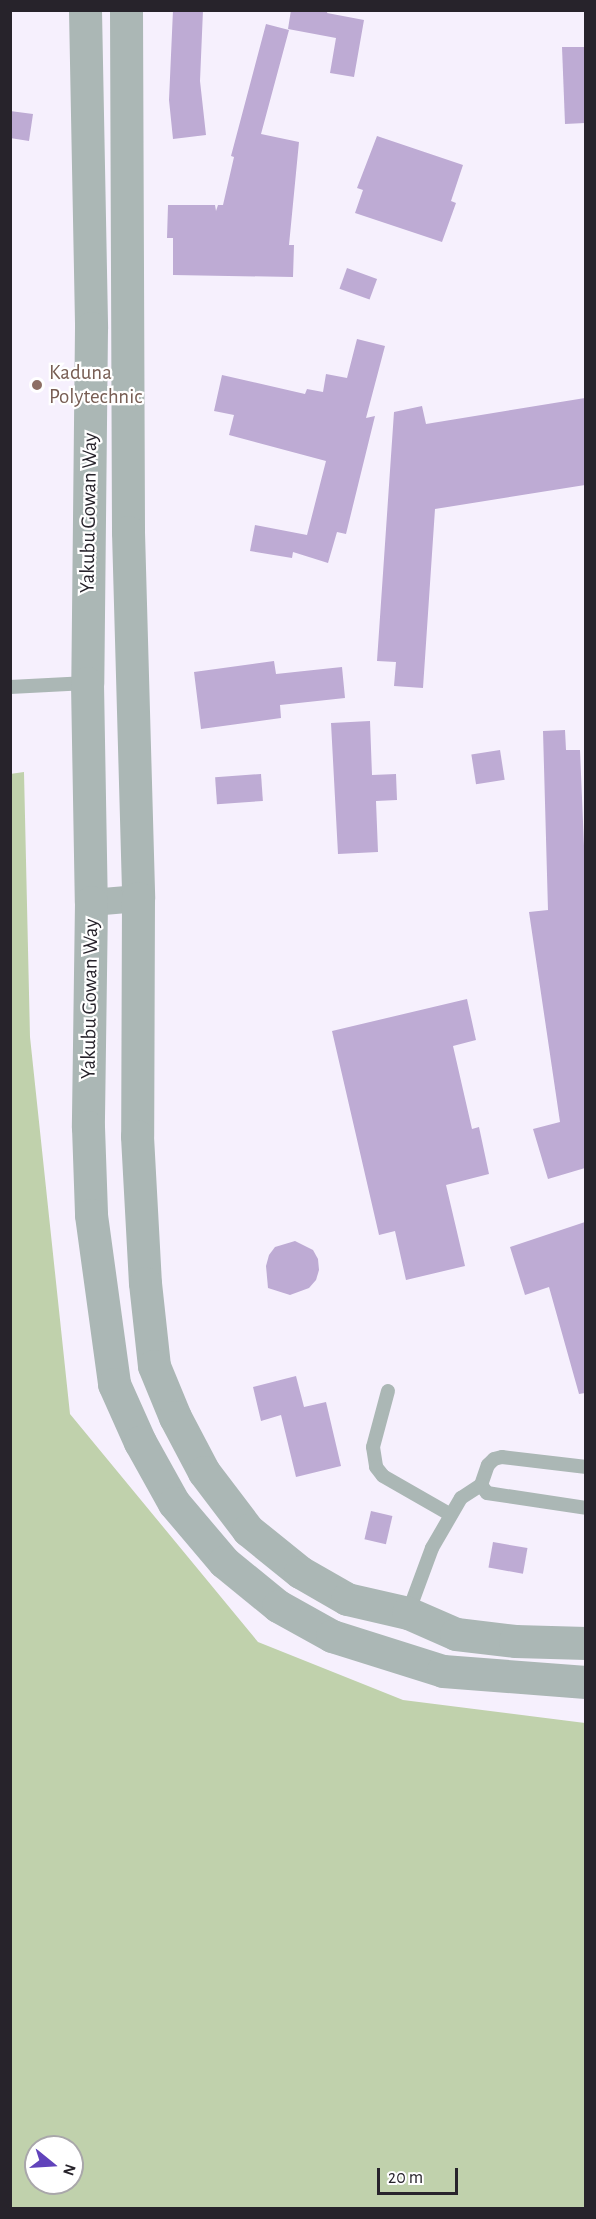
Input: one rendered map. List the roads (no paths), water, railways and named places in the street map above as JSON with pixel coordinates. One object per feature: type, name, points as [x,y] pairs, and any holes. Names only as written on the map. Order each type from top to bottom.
[{"type":"street","name":"Yakubu Gowan Way","points":[[85,10],[91,328],[87,683],[91,902],[88,1126],[91,1215],[114,1384],[140,1443],[174,1503],[224,1562],[278,1606],[332,1636],[443,1671],[508,1678],[585,1682]]},
{"type":"street","name":"Yakubu Gowan Way","points":[[126,10],[128,532],[138,898],[137,1136],[145,1283],[154,1366],[175,1418],[204,1472],[248,1530],[300,1572],[347,1599],[408,1613],[456,1634],[514,1641],[585,1643]]},
{"type":"street","points":[[91,902],[138,898]]},
{"type":"lane","points":[[10,687],[87,683]]},
{"type":"lane","points":[[388,1391],[374,1447],[376,1467],[382,1476],[451,1515]]},
{"type":"lane","points":[[408,1613],[432,1548],[460,1498],[481,1485],[488,1465],[494,1459],[502,1457],[585,1467]]},
{"type":"lane","points":[[481,1485],[487,1493],[585,1508]]},
{"type":"place","name":"Kaduna Polytechnic","points":[[37,385]]}]
